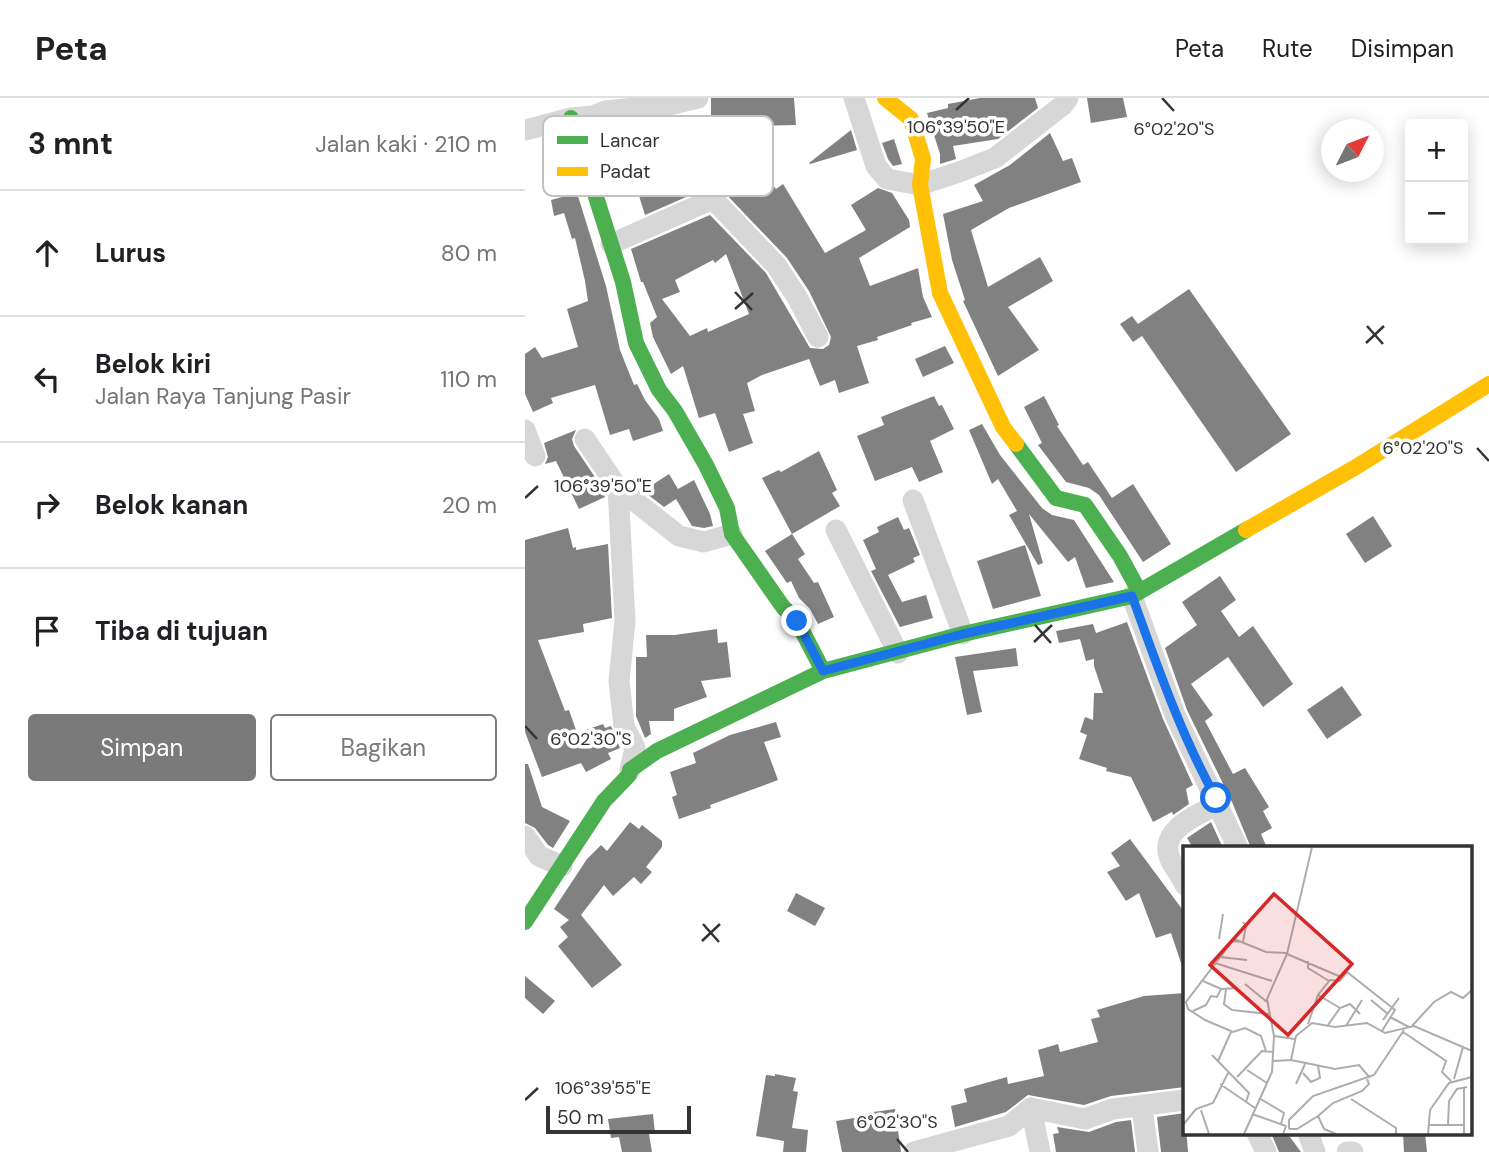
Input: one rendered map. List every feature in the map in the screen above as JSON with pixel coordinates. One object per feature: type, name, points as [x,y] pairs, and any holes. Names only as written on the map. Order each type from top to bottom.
[{"type":"street","points":[[593,116],[605,111],[661,107],[698,98]]},
{"type":"street","points":[[854,98],[881,174],[887,179],[920,185],[995,158],[1063,105],[1068,98]]},
{"type":"street","points":[[885,98],[911,119],[923,159],[920,185],[940,293],[1003,427],[1056,498],[1084,505],[1121,556],[1175,715],[1237,846]]},
{"type":"street","points":[[644,107],[648,116]]},
{"type":"street","points":[[525,130],[543,125]]},
{"type":"street","points":[[596,196],[623,282],[636,343],[659,390],[675,411],[706,465],[727,508],[732,534],[783,607],[797,621],[823,671]]},
{"type":"street","points":[[711,196],[776,265],[818,337]]},
{"type":"street","points":[[611,244],[713,199]]},
{"type":"street","points":[[630,770],[657,751],[823,671],[1135,593],[1356,467],[1489,384]]},
{"type":"street","points":[[525,430],[535,456]]},
{"type":"street","points":[[585,439],[618,488],[679,537],[704,542],[732,534]]},
{"type":"street","points":[[525,922],[604,801],[629,775],[635,748],[624,726],[619,681],[625,621],[618,488]]},
{"type":"street","points":[[913,500],[963,634]]},
{"type":"street","points":[[836,530],[898,653]]},
{"type":"street","points":[[1183,881],[1171,862],[1169,839],[1182,824],[1218,804]]},
{"type":"street","points":[[525,836],[539,856],[562,866]]},
{"type":"street","points":[[1031,1108],[1085,1119],[1113,1109],[1183,1100]]},
{"type":"street","points":[[1142,1107],[1148,1152]]},
{"type":"street","points":[[914,1152],[966,1144],[1009,1126],[1031,1108]]},
{"type":"street","points":[[1031,1108],[1040,1152]]},
{"type":"street","points":[[1257,1134],[1266,1152]]},
{"type":"street","points":[[1308,1134],[1315,1152]]},
{"type":"street","points":[[1347,1152],[1353,1152]]},
{"type":"building","points":[[711,98],[794,98],[796,125],[773,126],[773,116],[711,116]]},
{"type":"building","points":[[980,98],[1035,98],[1038,108],[998,139],[953,146],[956,159],[940,164],[940,154],[927,113],[948,108],[948,104]]},
{"type":"building","points":[[1087,98],[1123,98],[1127,117],[1091,123]]},
{"type":"building","points":[[851,130],[857,150],[809,163]]},
{"type":"building","points":[[1050,133],[1063,161],[1072,158],[1081,182],[1009,208],[971,230],[988,287],[1040,257],[1053,281],[1008,307],[1039,350],[998,376],[963,301],[965,300],[952,260],[943,214],[983,201],[974,185],[1010,165]]},
{"type":"building","points":[[894,139],[902,164],[893,166],[882,143]]},
{"type":"building","points":[[783,184],[825,253],[866,230],[851,205],[878,188],[892,193],[909,220],[910,227],[859,258],[870,286],[918,268],[923,297],[932,317],[857,346],[869,383],[839,393],[835,380],[820,386],[809,359],[747,383],[755,411],[743,414],[753,443],[729,452],[715,413],[699,418],[683,366],[671,374],[653,337],[650,323],[657,317],[641,282],[631,249],[710,215],[766,273],[810,348],[823,349],[829,345],[831,337],[809,291],[787,258],[728,196],[773,196],[773,186],[776,189]],"holes":[[[726,254],[749,314],[708,332],[707,328],[690,336],[662,299],[680,292],[675,280],[713,260],[715,263]]]},
{"type":"building","points":[[578,196],[606,286],[620,350],[634,385],[637,384],[659,419],[663,431],[633,441],[629,429],[610,435],[595,385],[551,398],[553,403],[533,412],[525,394],[525,354],[535,347],[542,358],[578,347],[567,309],[588,301],[575,238],[572,239],[564,213],[554,216],[551,200]]},
{"type":"building","points":[[639,196],[688,196],[645,215]]},
{"type":"building","points":[[1189,289],[1291,434],[1236,472],[1142,336],[1133,342],[1120,324],[1132,316],[1138,324]]},
{"type":"building","points":[[945,346],[954,363],[923,377],[915,359]]},
{"type":"building","points":[[934,396],[939,406],[942,405],[954,429],[930,441],[943,472],[919,482],[912,467],[875,481],[857,436],[884,425],[881,417]]},
{"type":"building","points":[[1044,396],[1059,425],[1057,426],[1083,465],[1088,462],[1112,498],[1133,484],[1171,544],[1143,562],[1099,495],[1089,488],[1066,482],[1038,445],[1042,443],[1024,407]]},
{"type":"building","points":[[982,424],[1000,455],[1042,508],[1052,515],[1074,520],[1114,582],[1086,588],[1075,557],[1068,562],[1029,514],[1043,563],[1038,565],[1009,515],[1017,511],[998,479],[992,484],[969,430]]},
{"type":"building","points":[[576,430],[572,439],[574,446],[601,486],[605,497],[579,509],[556,461],[545,464],[548,457],[544,443]]},
{"type":"building","points":[[819,451],[837,490],[832,493],[840,506],[792,534],[762,478],[779,470],[781,472]]},
{"type":"building","points":[[669,474],[678,489],[694,480],[713,526],[692,526],[676,499],[664,507],[643,491]]},
{"type":"building","points":[[1373,516],[1392,546],[1365,563],[1346,534]]},
{"type":"building","points":[[898,517],[904,530],[909,528],[920,555],[913,558],[915,562],[888,575],[902,602],[926,595],[933,618],[900,627],[871,571],[876,569],[863,540],[879,532],[877,527]]},
{"type":"building","points":[[568,528],[573,548],[576,547],[576,550],[608,544],[612,618],[583,624],[584,632],[538,640],[565,711],[569,710],[577,733],[603,724],[605,728],[611,726],[620,748],[608,753],[611,759],[586,772],[581,763],[542,777],[525,732],[525,540]]},
{"type":"building","points":[[792,534],[805,554],[798,559],[814,583],[818,582],[834,617],[818,624],[810,609],[799,598],[791,581],[787,583],[765,551]]},
{"type":"building","points":[[1025,545],[1041,596],[993,609],[977,561]]},
{"type":"building","points":[[1220,576],[1236,600],[1221,611],[1239,637],[1253,626],[1293,684],[1263,707],[1228,657],[1191,684],[1213,715],[1205,721],[1233,774],[1245,768],[1269,807],[1263,811],[1272,828],[1261,834],[1266,846],[1250,846],[1187,710],[1165,648],[1197,625],[1182,602]]},
{"type":"building","points":[[1127,622],[1163,719],[1193,785],[1186,789],[1189,804],[1173,815],[1172,812],[1153,822],[1131,777],[1106,771],[1107,768],[1079,759],[1087,735],[1080,732],[1085,717],[1093,720],[1094,693],[1103,693],[1094,659],[1086,661],[1080,639],[1059,643],[1056,631],[1093,624],[1096,633]]},
{"type":"building","points":[[717,629],[718,643],[727,642],[731,677],[701,681],[707,697],[674,709],[674,721],[649,721],[651,734],[645,738],[636,716],[636,657],[647,657],[646,635],[675,635]]},
{"type":"building","points":[[1016,648],[1018,666],[973,671],[982,712],[967,715],[955,657]]},
{"type":"building","points":[[1342,686],[1362,715],[1327,739],[1307,710]]},
{"type":"building","points":[[776,722],[781,737],[764,742],[778,780],[679,819],[672,797],[677,795],[670,772],[696,763],[693,753],[730,735]]},
{"type":"building","points":[[525,764],[528,764],[542,807],[570,821],[553,848],[535,828],[525,823]]},
{"type":"building","points":[[630,822],[639,829],[642,825],[662,841],[662,847],[646,867],[652,872],[641,884],[634,877],[613,896],[604,885],[581,915],[622,965],[592,988],[558,946],[568,937],[560,927],[569,920],[554,909],[587,859],[601,845],[607,851]]},
{"type":"building","points":[[1211,822],[1222,846],[1192,846],[1187,838]]},
{"type":"building","points":[[1130,839],[1183,910],[1183,966],[1171,933],[1156,938],[1139,893],[1126,901],[1107,872],[1120,866],[1111,853]]},
{"type":"building","points":[[796,893],[825,908],[815,926],[787,911]]},
{"type":"building","points":[[525,976],[555,1001],[543,1014],[525,998]]},
{"type":"building","points":[[1183,993],[1183,1087],[1111,1096],[1084,1105],[1028,1095],[1006,1112],[955,1127],[951,1106],[967,1102],[964,1089],[1007,1077],[1008,1084],[1044,1076],[1038,1050],[1058,1044],[1060,1052],[1098,1042],[1091,1019],[1100,1017],[1097,1010],[1144,996]]},
{"type":"building","points":[[766,1075],[796,1078],[793,1091],[798,1092],[792,1128],[808,1130],[806,1152],[783,1152],[784,1141],[756,1136]]},
{"type":"building","points":[[895,1109],[901,1152],[842,1152],[836,1121]]},
{"type":"building","points":[[1183,1113],[1183,1134],[1187,1134],[1188,1152],[1161,1152],[1157,1117]]},
{"type":"building","points":[[653,1114],[655,1133],[649,1134],[652,1152],[622,1152],[619,1137],[611,1138],[608,1119]]},
{"type":"building","points":[[1131,1120],[1135,1152],[1056,1152],[1053,1134],[1059,1133],[1057,1127],[1089,1132],[1116,1122]]},
{"type":"building","points":[[1271,1134],[1288,1134],[1301,1152],[1279,1152]]},
{"type":"building","points":[[1403,1134],[1425,1134],[1427,1152],[1404,1152]]},
{"type":"traffic: fast","points":[[596,196],[623,282],[636,343],[659,390],[675,411],[706,465],[727,508],[732,534],[783,607],[797,621],[823,671]]},
{"type":"traffic: fast","points":[[1016,444],[1056,498],[1085,505],[1120,556],[1139,591]]},
{"type":"traffic: fast","points":[[525,922],[604,801],[629,775],[630,770],[657,751],[823,671],[963,634],[1132,596],[1246,530]]},
{"type":"traffic: slow","points":[[885,98],[911,119],[923,159],[920,185],[940,293],[1003,427],[1016,444]]},
{"type":"traffic: slow","points":[[1246,530],[1356,467],[1489,384]]},
{"type":"route","points":[[797,621],[823,671],[963,634],[1132,596],[1175,715],[1216,798]]}]
